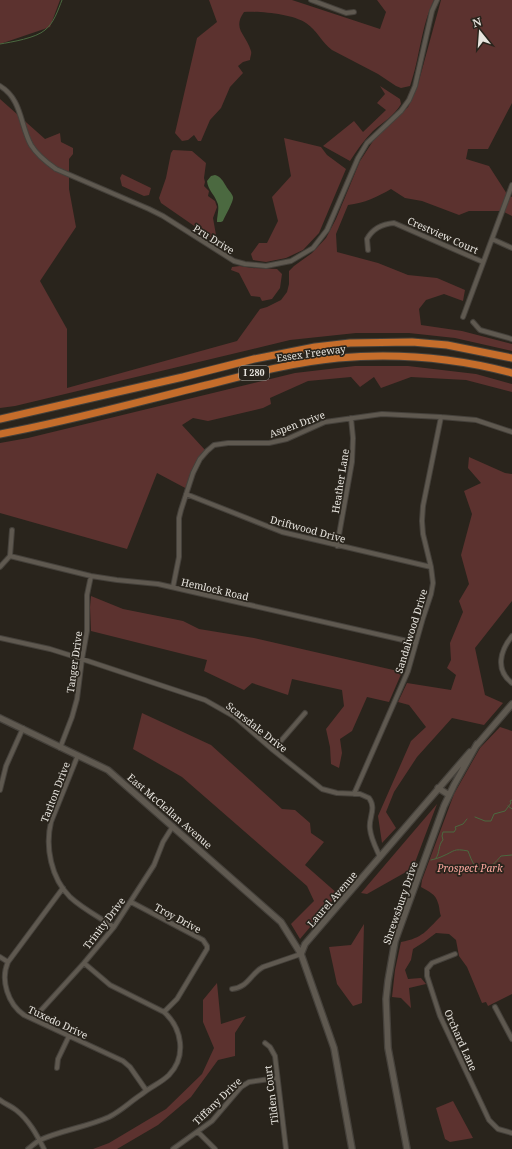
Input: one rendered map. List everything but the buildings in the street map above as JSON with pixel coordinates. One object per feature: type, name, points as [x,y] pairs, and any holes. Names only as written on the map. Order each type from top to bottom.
[{"type":"highway","name":"Essex Freeway","points":[[0,419],[316,347],[350,343],[412,342],[447,346],[512,358]]},
{"type":"highway","name":"Essex Freeway","points":[[0,434],[84,416],[264,370],[331,359],[374,356],[412,357],[448,360],[512,373]]},
{"type":"street","points":[[311,0],[346,13],[354,12]]},
{"type":"street","name":"Pru Drive","points":[[0,86],[8,92],[15,101],[21,121],[32,147],[46,162],[56,168],[163,216],[234,261],[266,266],[275,265],[299,258],[313,248],[324,235],[358,158],[367,143],[401,111],[409,100],[415,86],[432,12],[437,0]]},
{"type":"street","points":[[463,316],[512,185]]},
{"type":"street","name":"Crestview Court","points":[[368,250],[367,239],[373,230],[386,223],[394,223],[483,262]]},
{"type":"street","points":[[492,239],[512,248]]},
{"type":"street","points":[[473,322],[480,330],[512,339]]},
{"type":"street","name":"Aspen Drive","points":[[173,587],[179,557],[179,518],[193,473],[200,459],[207,450],[214,445],[228,443],[276,442],[287,439],[325,422],[382,414],[476,420],[512,432]]},
{"type":"street","name":"Sandalwood Drive","points":[[354,794],[399,694],[410,663],[422,618],[431,594],[433,583],[431,567],[423,534],[422,521],[423,506],[441,417]]},
{"type":"street","name":"Heather Lane","points":[[337,546],[352,462],[353,438],[351,418]]},
{"type":"street","name":"Driftwood Drive","points":[[186,494],[282,532],[431,567]]},
{"type":"street","points":[[0,567],[10,556],[12,530]]},
{"type":"street","name":"Hemlock Road","points":[[10,556],[91,576],[173,587],[416,643]]},
{"type":"street","name":"Tanger Drive","points":[[60,748],[77,699],[82,659],[88,631],[87,595],[91,576]]},
{"type":"street","points":[[512,636],[503,650],[501,662],[504,676],[512,683]]},
{"type":"street","name":"Scarsdale Drive","points":[[0,638],[50,649],[205,700],[235,717],[322,789],[337,793],[366,796],[372,804],[373,811],[370,819],[370,828],[374,845],[380,856]]},
{"type":"street","name":"Laurel Avenue","points":[[301,954],[305,944],[512,704]]},
{"type":"street","points":[[273,750],[305,713]]},
{"type":"street","name":"East McClellan Avenue","points":[[0,718],[108,770],[277,917],[284,925],[301,954]]},
{"type":"street","points":[[0,790],[6,766],[23,728]]},
{"type":"street","name":"Shrewsbury Drive","points":[[407,1149],[388,1048],[386,999],[388,981],[395,941],[449,795],[477,744]]},
{"type":"street","name":"Tarlton Drive","points":[[78,755],[56,808],[48,832],[50,855],[57,878],[70,896],[79,904],[114,927]]},
{"type":"street","points":[[438,788],[449,795]]},
{"type":"street","name":"Trinity Drive","points":[[33,1019],[84,963],[114,927],[154,865],[163,842],[174,826]]},
{"type":"street","name":"Tuxedo Drive","points":[[63,888],[8,962],[5,978],[9,998],[19,1012],[123,1061],[130,1067],[146,1090]]},
{"type":"street","name":"Troy Drive","points":[[131,902],[206,943],[207,949],[177,999],[164,1012]]},
{"type":"street","points":[[232,989],[245,985],[258,970],[263,967],[301,954],[334,1048],[352,1149]]},
{"type":"street","name":"Orchard Lane","points":[[454,954],[432,963],[426,969],[427,976],[440,1016],[489,1120],[498,1129],[512,1133]]},
{"type":"street","points":[[0,956],[8,962]]},
{"type":"street","points":[[28,1149],[39,1140],[111,1116],[169,1075],[179,1057],[180,1045],[177,1029],[164,1012],[110,986],[84,963]]},
{"type":"street","points":[[495,1006],[512,1039]]},
{"type":"street","points":[[57,1068],[58,1059],[68,1036]]},
{"type":"street","name":"Tilden Court","points":[[265,1043],[270,1047],[275,1056],[286,1149]]},
{"type":"street","name":"Tiffany Drive","points":[[174,1149],[198,1132],[221,1111],[241,1087],[249,1082],[277,1078]]},
{"type":"street","points":[[0,1100],[16,1110],[32,1126],[44,1149]]},
{"type":"street","points":[[198,1132],[215,1149]]},
{"type":"green space","points":[[0,0],[60,0],[50,27],[0,44]]},
{"type":"green space","points":[[209,0],[292,0],[380,29],[386,12],[377,0],[434,0],[426,20],[410,86],[401,88],[332,50],[310,26],[300,20],[293,17],[276,14],[244,12],[239,23],[241,32],[251,51],[250,60],[243,62],[238,66],[243,73],[230,87],[221,108],[210,120],[201,141],[198,141],[194,135],[188,140],[182,141],[175,133],[197,38],[217,22]]},
{"type":"green space","points":[[441,0],[512,0],[512,103],[488,149],[468,149],[466,159],[489,166],[507,194],[512,197],[512,216],[502,211],[469,211],[459,215],[422,201],[405,198],[391,189],[371,199],[348,205],[336,234],[337,252],[378,263],[408,275],[437,278],[465,290],[463,301],[444,294],[426,300],[419,309],[421,325],[462,331],[512,344],[512,351],[455,338],[409,333],[356,333],[290,340],[15,406],[0,408],[0,99],[45,139],[60,133],[61,142],[73,148],[73,154],[69,159],[69,189],[76,227],[40,281],[67,329],[67,388],[237,341],[260,309],[281,300],[287,292],[289,284],[289,271],[312,253],[326,238],[336,219],[360,161],[375,138],[408,107],[417,88]]},
{"type":"green space","points":[[380,86],[400,99],[401,104],[392,115],[370,134],[350,161],[323,146],[354,121],[363,132],[386,110],[377,103],[385,94]]},
{"type":"green space","points":[[284,138],[321,147],[327,155],[346,169],[319,233],[303,250],[286,258],[266,262],[253,260],[251,254],[259,243],[267,243],[278,221],[272,197],[291,176]]},
{"type":"green space","points":[[173,150],[192,151],[206,163],[204,186],[209,191],[208,196],[215,201],[217,207],[213,218],[216,235],[229,250],[161,203],[159,198]]},
{"type":"green space","points":[[122,174],[151,188],[149,195],[144,196],[122,186],[120,178]]},
{"type":"green space","points":[[240,266],[277,269],[282,274],[280,288],[272,299],[262,301],[260,297],[251,296],[239,273],[231,270],[232,267]]},
{"type":"green space","points":[[355,366],[408,366],[476,374],[512,384],[512,392],[466,380],[411,377],[381,388],[374,377],[360,387],[351,377],[308,381],[270,398],[271,404],[263,408],[208,421],[193,418],[182,425],[205,450],[189,490],[157,473],[127,549],[0,513],[0,443],[28,438],[295,373]]},
{"type":"green space","points":[[469,457],[505,473],[512,474],[512,601],[475,648],[485,695],[503,703],[484,725],[452,718],[417,757],[394,792],[386,812],[396,828],[382,843],[378,816],[411,741],[426,727],[409,705],[398,702],[407,683],[451,690],[456,675],[447,668],[451,660],[450,643],[463,612],[459,601],[469,584],[461,555],[472,514],[464,491],[481,483],[468,468]]},
{"type":"green space","points":[[91,596],[123,609],[183,621],[199,629],[254,638],[402,672],[389,702],[367,697],[352,731],[340,739],[342,753],[339,768],[331,764],[330,747],[326,729],[344,706],[342,690],[292,679],[288,695],[252,683],[244,690],[204,671],[207,660],[91,631]]},
{"type":"green space","points":[[142,713],[211,745],[282,809],[295,810],[310,823],[311,833],[324,842],[305,865],[338,894],[300,939],[291,924],[314,901],[307,886],[182,777],[133,749]]},
{"type":"green space","name":"Prospect Park","points":[[500,727],[512,731],[512,994],[488,1006],[486,1002],[482,1003],[467,967],[459,956],[456,940],[449,934],[436,933],[413,949],[411,960],[405,970],[408,979],[421,978],[426,984],[409,988],[411,1008],[401,998],[392,997],[395,970],[401,942],[424,933],[441,916],[439,905],[435,897],[421,887],[422,880],[454,794],[480,748]]},
{"type":"green space","points":[[437,804],[411,873],[406,872],[367,894],[361,893]]},
{"type":"green space","points":[[364,924],[362,1003],[353,1006],[337,984],[329,947],[351,945]]},
{"type":"green space","points":[[217,983],[221,1024],[246,1016],[235,1033],[235,1056],[218,1060],[191,1097],[158,1125],[117,1149],[93,1149],[109,1143],[166,1109],[202,1074],[214,1048],[203,1022],[203,1000]]},
{"type":"green space","points":[[453,1101],[473,1138],[450,1142],[445,1139],[436,1108]]},
{"type":"shaded area","points":[[215,175],[222,179],[233,197],[229,209],[221,222],[217,222],[218,204],[207,181],[211,176]]},
{"type":"waterway","points":[[0,44],[17,41],[41,33],[53,20],[62,0]]},
{"type":"waterway","points":[[475,817],[485,821],[491,821],[494,814],[505,811],[512,800]]},
{"type":"waterway","points":[[508,806],[512,809]]},
{"type":"waterway","points":[[436,858],[440,844],[443,840],[443,832],[454,832],[456,829],[455,827],[463,824],[467,819]]},
{"type":"waterway","points":[[431,860],[454,850],[468,851],[475,866],[482,870],[496,862],[501,856],[512,855]]}]
